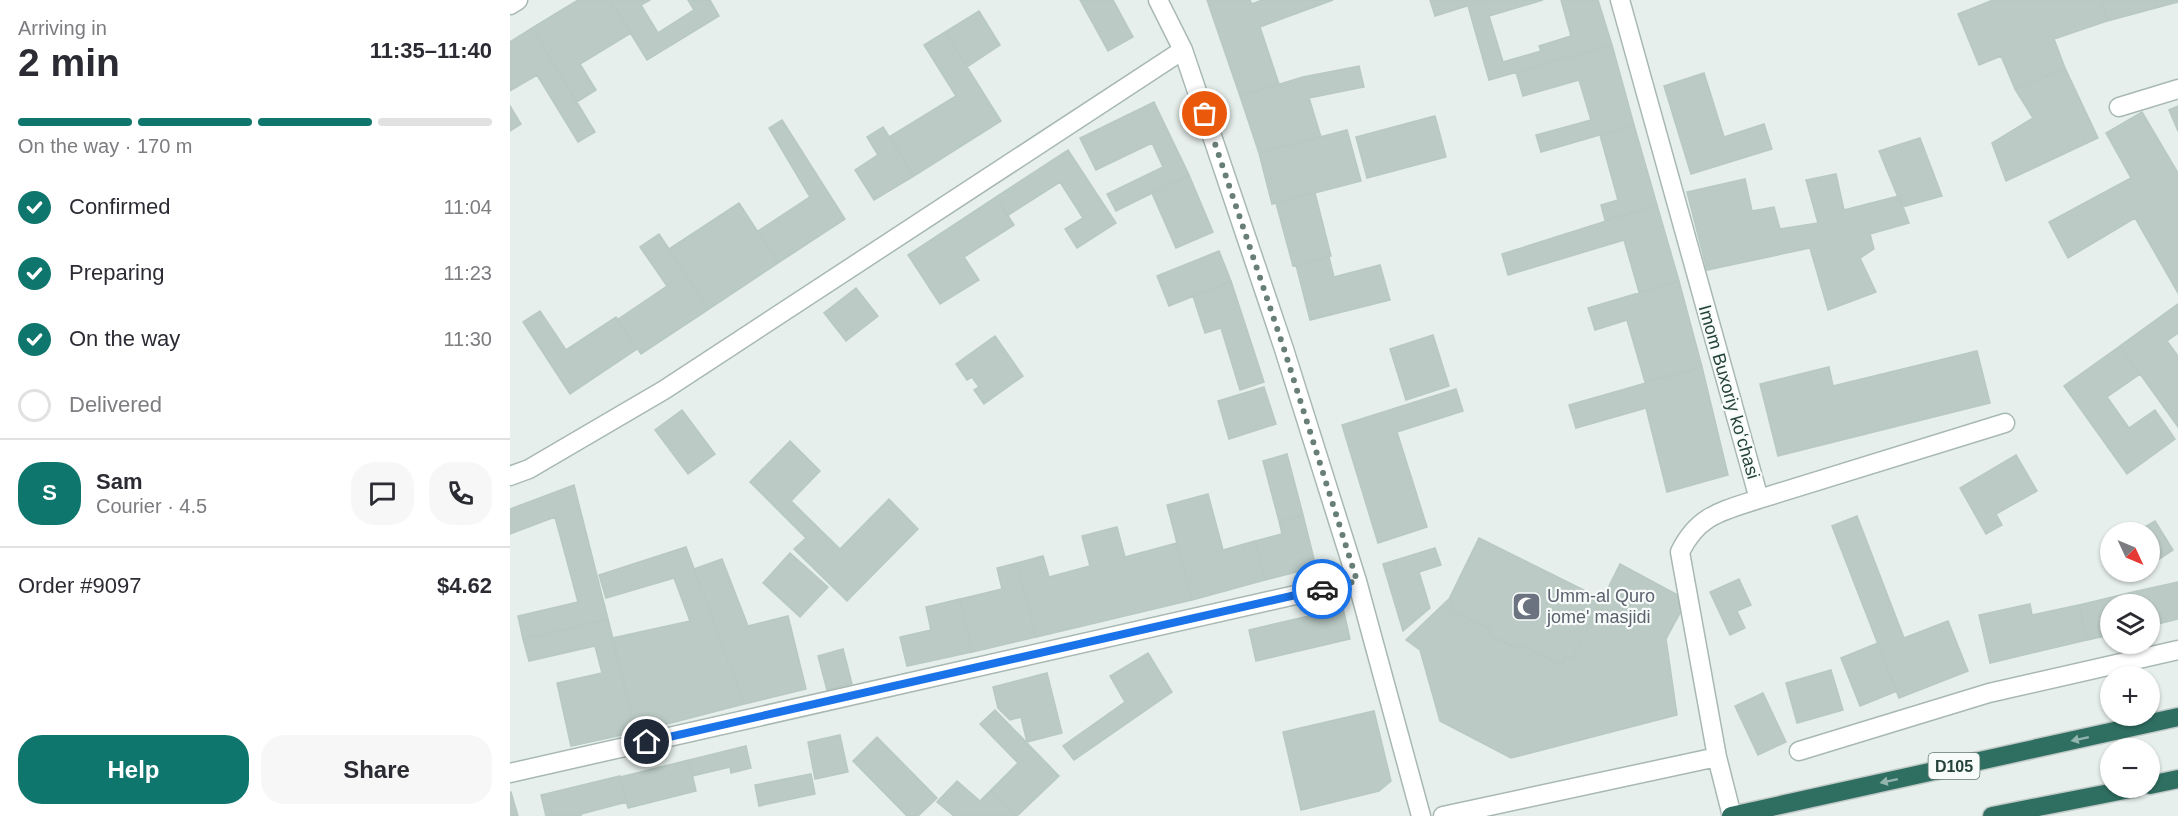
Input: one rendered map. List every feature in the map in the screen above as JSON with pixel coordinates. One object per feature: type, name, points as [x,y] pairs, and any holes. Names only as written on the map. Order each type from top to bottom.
[{"type":"highway","name":"D105","points":[[1731,816],[2178,717]]},
{"type":"highway","points":[[2160,782],[2178,779]]},
{"type":"highway","points":[[1992,816],[2100,795]]},
{"type":"street","points":[[510,5],[518,0]]},
{"type":"street","points":[[1158,0],[1183,50],[1288,360],[1357,581],[1420,816]]},
{"type":"street","name":"Imom Buxoriy koʻchasi","points":[[1620,0],[1759,499],[1711,515],[1689,533],[1680,552],[1717,757],[1731,816]]},
{"type":"street","points":[[510,476],[529,469],[664,390],[1183,50]]},
{"type":"street","points":[[2118,107],[2178,89]]},
{"type":"street","points":[[1759,499],[2005,423]]},
{"type":"street","points":[[510,773],[1357,581]]},
{"type":"street","points":[[1799,751],[1989,693],[2178,650]]},
{"type":"street","points":[[1443,816],[1717,757]]},
{"type":"building","points":[[578,0],[610,0],[631,33],[580,64],[596,90],[577,102],[532,28]]},
{"type":"building","points":[[610,0],[650,0],[641,5],[658,33],[694,10],[688,0],[710,0],[719,16],[647,60]]},
{"type":"building","points":[[1080,0],[1113,0],[1133,37],[1108,51]]},
{"type":"building","points":[[1207,0],[1250,0],[1252,4],[1262,0],[1333,0],[1260,27],[1279,84],[1240,96]]},
{"type":"building","points":[[1430,0],[1486,0],[1435,16]]},
{"type":"building","points":[[1486,0],[1543,0],[1489,16],[1503,62],[1541,51],[1539,46],[1571,36],[1561,0],[1598,0],[1612,45],[1489,80],[1468,6]]},
{"type":"building","points":[[1993,0],[2101,0],[2107,21],[2054,39],[2065,68],[2015,89],[2001,56],[1979,65],[1958,14]]},
{"type":"building","points":[[2101,0],[2178,0],[2178,2],[2107,21]]},
{"type":"building","points":[[979,11],[1000,45],[967,67],[945,32]]},
{"type":"building","points":[[532,28],[595,132],[578,142],[537,75],[510,91],[510,42]]},
{"type":"building","points":[[945,32],[1001,121],[914,176],[889,137],[956,96],[924,45]]},
{"type":"building","points":[[1612,45],[1634,125],[1541,152],[1536,135],[1591,120],[1579,80],[1523,96],[1516,72]]},
{"type":"building","points":[[1359,66],[1364,87],[1309,98],[1321,137],[1259,153],[1240,96],[1303,77]]},
{"type":"building","points":[[2065,68],[2098,138],[2006,181],[1992,143],[2033,118],[2015,89]]},
{"type":"building","points":[[1704,73],[1724,137],[1764,124],[1772,149],[1691,174],[1664,86]]},
{"type":"building","points":[[1154,102],[1189,175],[1116,211],[1107,194],[1163,167],[1152,143],[1096,170],[1080,138]]},
{"type":"building","points":[[510,106],[521,124],[510,131]]},
{"type":"building","points":[[2178,106],[2178,131],[2169,110]]},
{"type":"building","points":[[2142,112],[2178,173],[2178,293],[2135,218],[2068,258],[2049,222],[2131,178],[2106,133]]},
{"type":"building","points":[[1435,116],[1446,157],[1367,178],[1356,137]]},
{"type":"building","points":[[782,120],[845,219],[778,263],[758,231],[810,197],[769,128]]},
{"type":"building","points":[[1634,125],[1657,205],[1605,220],[1601,205],[1618,200],[1600,135]]},
{"type":"building","points":[[883,127],[914,176],[874,200],[855,170],[878,155],[867,137]]},
{"type":"building","points":[[1347,130],[1361,181],[1272,204],[1259,153]]},
{"type":"building","points":[[1920,138],[1942,196],[1902,207],[1879,151]]},
{"type":"building","points":[[1068,150],[1116,223],[1077,248],[1065,229],[1083,218],[1060,182],[1007,216],[996,197]]},
{"type":"building","points":[[1836,174],[1844,210],[1899,196],[1909,223],[1870,234],[1874,249],[1860,258],[1876,292],[1828,310],[1810,248],[1707,270],[1687,192],[1745,179],[1752,211],[1774,207],[1780,229],[1818,223],[1806,180]]},
{"type":"building","points":[[1189,175],[1213,232],[1176,248],[1152,193]]},
{"type":"building","points":[[1315,193],[1331,256],[1293,266],[1276,203]]},
{"type":"building","points":[[996,197],[1014,225],[964,257],[979,280],[940,304],[908,255]]},
{"type":"building","points":[[739,203],[778,263],[709,309],[669,249]]},
{"type":"building","points":[[1657,205],[1679,281],[1639,292],[1624,240],[1508,275],[1502,254]]},
{"type":"building","points":[[659,234],[709,309],[641,354],[617,320],[667,286],[640,247]]},
{"type":"building","points":[[1219,251],[1231,281],[1169,306],[1157,276]]},
{"type":"building","points":[[1329,257],[1334,277],[1380,265],[1390,300],[1310,320],[1296,265]]},
{"type":"building","points":[[1231,281],[1264,382],[1240,390],[1221,328],[1205,333],[1193,296]]},
{"type":"building","points":[[1679,281],[1702,367],[1645,382],[1627,320],[1595,330],[1588,308]]},
{"type":"building","points":[[856,288],[878,316],[846,341],[824,313]]},
{"type":"building","points":[[2178,304],[2178,333],[2167,341],[2178,356],[2178,427],[2120,346]]},
{"type":"building","points":[[540,311],[566,350],[616,317],[637,349],[570,394],[523,322]]},
{"type":"building","points":[[1433,335],[1449,386],[1406,400],[1390,349]]},
{"type":"building","points":[[995,336],[1023,376],[984,404],[974,390],[979,387],[972,377],[967,380],[956,364]]},
{"type":"building","points":[[2120,346],[2140,374],[2107,397],[2129,428],[2155,410],[2175,439],[2127,474],[2064,386]]},
{"type":"building","points":[[1977,351],[1990,403],[1778,456],[1760,384],[1829,367],[1833,386]]},
{"type":"building","points":[[1702,367],[1728,475],[1667,492],[1646,408],[1576,428],[1569,405]]},
{"type":"building","points":[[1264,387],[1276,424],[1229,439],[1218,401]]},
{"type":"building","points":[[1456,389],[1463,411],[1397,432],[1427,527],[1378,543],[1342,425]]},
{"type":"building","points":[[682,410],[715,454],[688,474],[655,430]]},
{"type":"building","points":[[790,441],[820,471],[791,501],[840,549],[889,499],[918,529],[847,601],[794,549],[806,538],[750,482]]},
{"type":"building","points":[[1287,454],[1303,515],[1279,521],[1263,461]]},
{"type":"building","points":[[2016,455],[2037,491],[1996,514],[2002,525],[1986,534],[1960,488]]},
{"type":"building","points":[[574,485],[608,619],[523,639],[518,616],[578,602],[555,517],[510,534],[510,509]]},
{"type":"building","points":[[1208,494],[1223,550],[1255,541],[1265,580],[1192,600],[1167,505]]},
{"type":"building","points":[[1303,515],[1316,567],[1265,580],[1255,541],[1282,534],[1279,521]]},
{"type":"building","points":[[1857,516],[1904,638],[1948,621],[1968,671],[1899,698],[1832,526]]},
{"type":"building","points":[[1117,527],[1125,557],[1177,543],[1192,600],[1036,637],[1017,563],[1043,556],[1049,577],[1090,566],[1082,536]]},
{"type":"building","points":[[2160,529],[2173,550],[2160,558]]},
{"type":"building","name":"Umm-al Quro jome' masjidi","points":[[1479,538],[1602,599],[1572,660],[1565,656],[1561,665],[1520,645],[1518,649],[1488,634],[1491,630],[1450,610],[1454,601],[1449,599]]},
{"type":"building","points":[[686,547],[744,704],[636,732],[612,638],[690,621],[674,578],[606,598],[599,575]]},
{"type":"building","points":[[1435,548],[1441,565],[1419,572],[1430,608],[1403,631],[1383,564]]},
{"type":"building","points":[[790,553],[828,587],[800,617],[763,583]]},
{"type":"building","points":[[722,559],[748,626],[788,616],[806,689],[744,704],[694,569]]},
{"type":"building","points":[[1017,563],[1036,637],[972,652],[960,599],[1002,589],[997,568]]},
{"type":"building","points":[[1620,564],[1687,600],[1666,639],[1677,715],[1511,758],[1440,721],[1420,650],[1406,640],[1449,599],[1454,601],[1450,610],[1491,630],[1488,634],[1518,649],[1520,645],[1561,665],[1565,656],[1572,660]]},
{"type":"building","points":[[1739,579],[1751,605],[1737,611],[1745,628],[1730,635],[1710,592]]},
{"type":"building","points":[[2178,582],[2178,619],[2160,624],[2160,594],[2137,594],[2137,591]]},
{"type":"building","points":[[960,599],[972,652],[907,666],[900,637],[931,630],[926,607]]},
{"type":"building","points":[[2100,600],[2100,637],[2087,640],[2079,605]]},
{"type":"building","points":[[2030,604],[2032,615],[2079,605],[2087,640],[1990,663],[1979,615]]},
{"type":"building","points":[[1343,608],[1350,639],[1256,661],[1249,630]]},
{"type":"building","points":[[608,619],[636,732],[571,746],[557,683],[602,673],[595,646],[529,661],[523,639]]},
{"type":"building","points":[[1878,643],[1897,691],[1860,706],[1841,658]]},
{"type":"building","points":[[843,649],[852,684],[827,690],[818,656]]},
{"type":"building","points":[[1148,653],[1172,692],[1074,760],[1063,746],[1125,702],[1110,676]]},
{"type":"building","points":[[1831,670],[1843,710],[1797,723],[1786,683]]},
{"type":"building","points":[[1047,673],[1062,733],[1027,742],[1021,717],[1010,720],[998,708],[993,687]]},
{"type":"building","points":[[1763,693],[1786,742],[1758,755],[1735,706]]},
{"type":"building","points":[[995,710],[1059,776],[1017,816],[991,790],[1018,763],[980,724]]},
{"type":"building","points":[[1374,711],[1391,781],[1379,791],[1301,810],[1283,732]]},
{"type":"building","points":[[840,735],[848,772],[815,779],[808,742]]},
{"type":"building","points":[[877,737],[937,798],[918,816],[907,816],[853,761]]},
{"type":"building","points":[[746,746],[751,768],[731,773],[730,767],[692,776],[689,760]]},
{"type":"building","points":[[689,760],[696,791],[628,808],[620,777]]},
{"type":"building","points":[[811,774],[815,794],[759,806],[755,785]]},
{"type":"building","points":[[620,776],[627,802],[581,814],[581,816],[546,816],[541,795]]},
{"type":"building","points":[[957,781],[980,801],[991,790],[1017,816],[954,816],[937,802]]},
{"type":"building","points":[[511,792],[518,816],[510,816]]},
{"type":"way so far","points":[[1205,114],[1284,349],[1357,581],[1322,589]]},
{"type":"place","name":"Umm-al Quro jome' masjidi","points":[[1526,606]]},
{"type":"route","points":[[647,742],[1322,589]]}]
